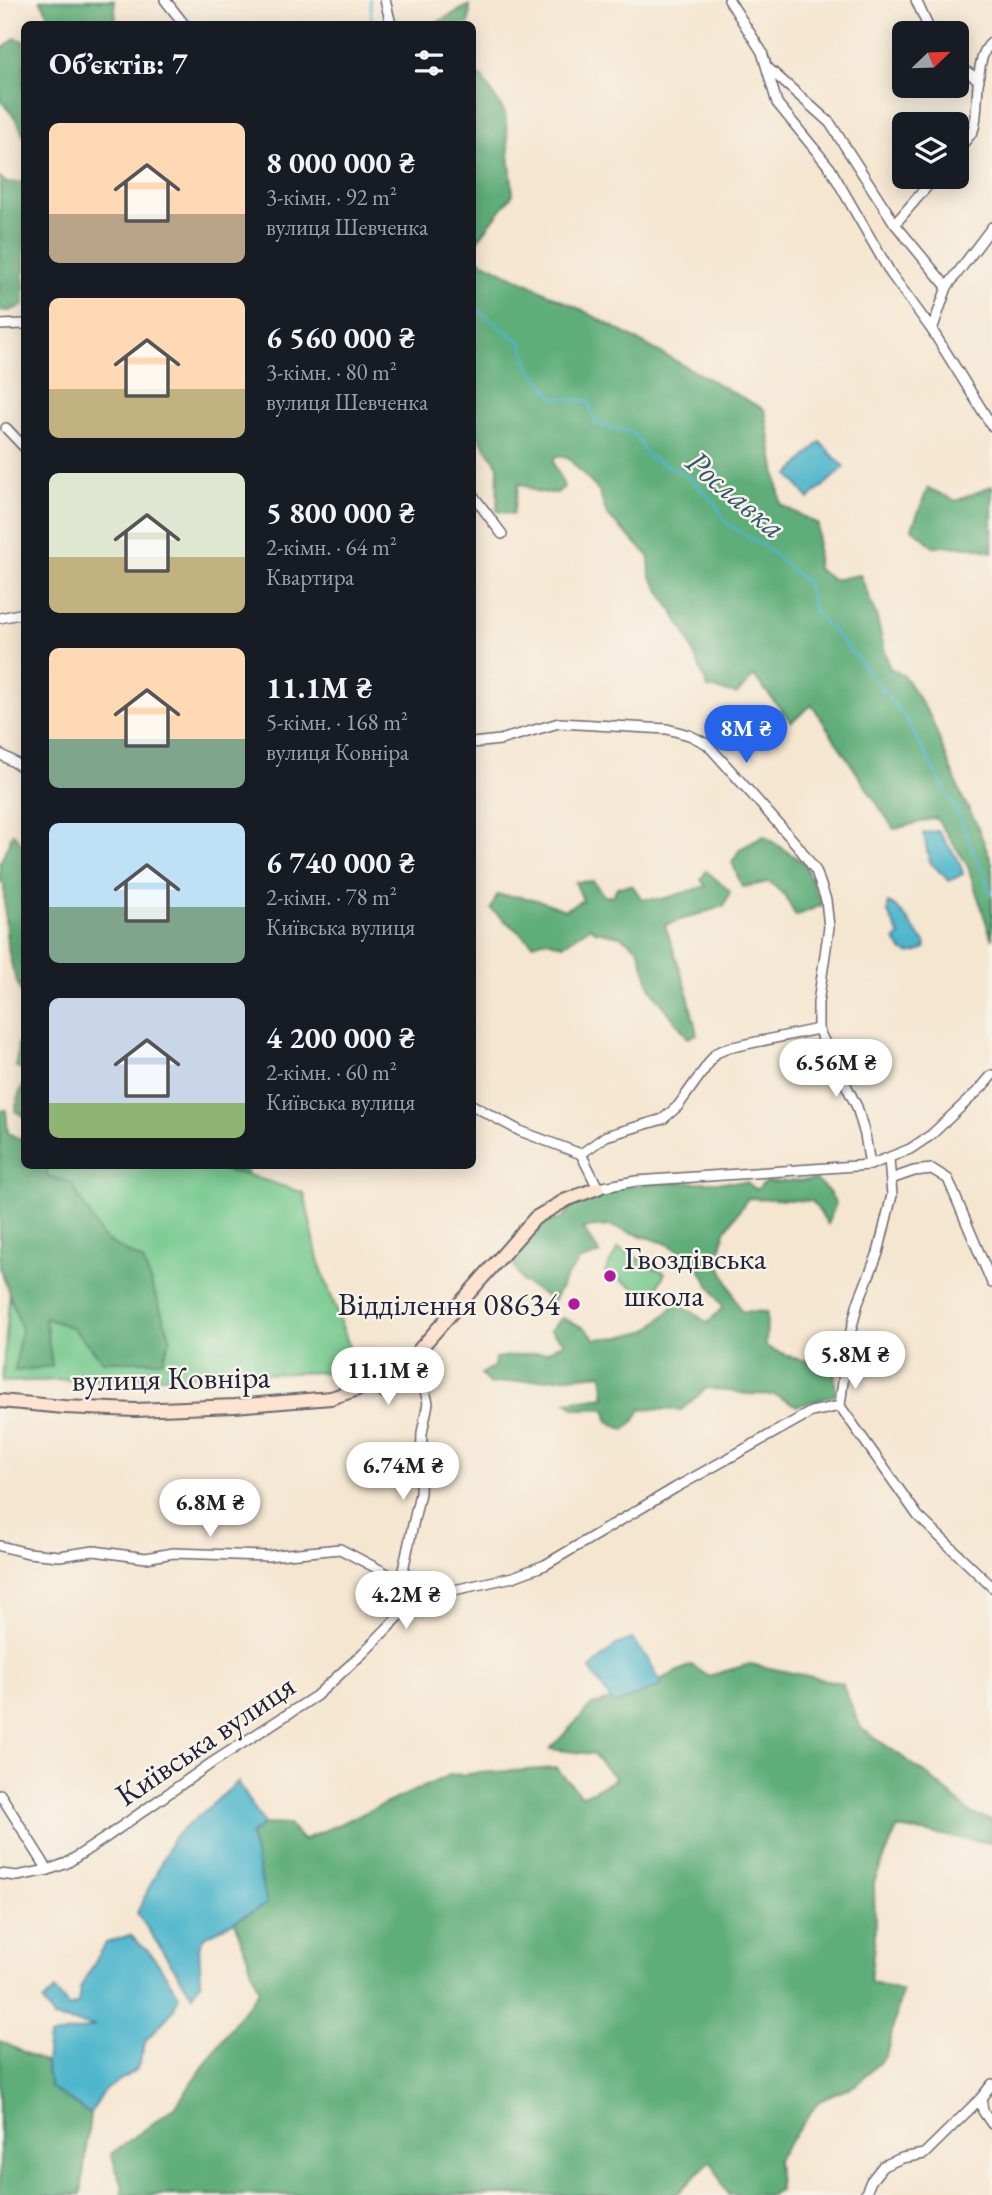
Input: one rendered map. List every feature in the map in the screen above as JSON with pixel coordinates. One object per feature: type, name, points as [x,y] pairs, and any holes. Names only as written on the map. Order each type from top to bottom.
[{"type":"street","points":[[165,0],[182,21]]},
{"type":"street","points":[[386,0],[390,21]]},
{"type":"street","points":[[729,0],[762,52],[777,103],[830,168],[891,274],[932,330],[992,426]]},
{"type":"street","points":[[916,0],[926,21]]},
{"type":"street","points":[[969,136],[974,130],[979,80],[987,46],[992,42]]},
{"type":"street","points":[[765,65],[830,123],[895,224],[947,287]]},
{"type":"street","points":[[970,74],[979,80]]},
{"type":"street","points":[[895,224],[925,189]]},
{"type":"street","points":[[932,330],[947,287],[992,227]]},
{"type":"street","points":[[0,325],[21,324]]},
{"type":"street","points":[[6,429],[21,444]]},
{"type":"street","points":[[476,499],[502,534]]},
{"type":"street","points":[[0,618],[21,614]]},
{"type":"street","points":[[476,743],[500,740],[559,723],[667,729],[689,735],[707,744],[798,846],[816,871],[826,900],[829,927],[818,1003],[818,1028],[857,1107],[870,1165]]},
{"type":"street","points":[[0,754],[21,766]]},
{"type":"street","points":[[581,1154],[606,1136],[663,1119],[678,1106],[716,1053],[818,1028]]},
{"type":"street","points":[[476,1107],[520,1131],[581,1154],[598,1188],[636,1181],[870,1165],[889,1159],[931,1135],[992,1075]]},
{"type":"street","points":[[889,1159],[892,1195],[878,1253],[858,1303],[848,1342],[840,1406],[918,1516],[992,1587]]},
{"type":"street","points":[[891,1179],[914,1171],[932,1170],[948,1179],[992,1283]]},
{"type":"street","name":"вулиця Ковніра","points":[[0,1401],[135,1410],[235,1406],[331,1398],[376,1383],[412,1357],[534,1218],[566,1200],[598,1188]]},
{"type":"street","points":[[376,1383],[384,1393],[415,1379],[425,1391],[428,1403],[422,1433],[420,1493],[408,1543],[403,1582],[413,1602]]},
{"type":"street","name":"Київська вулиця","points":[[0,1874],[17,1876],[48,1870],[67,1863],[105,1838],[213,1762],[316,1696],[413,1602],[436,1594],[513,1577],[545,1565],[811,1412],[840,1406]]},
{"type":"street","points":[[0,1546],[28,1553],[59,1556],[94,1551],[146,1558],[173,1553],[267,1556],[340,1549],[403,1582]]},
{"type":"street","points":[[0,1794],[48,1870]]},
{"type":"street","points":[[865,2195],[871,2181],[883,2166],[902,2158],[924,2154],[992,2084]]},
{"type":"street","points":[[981,2098],[983,2111],[992,2124]]},
{"type":"green space","points":[[40,0],[114,0],[116,19],[48,21],[48,13]]},
{"type":"green space","points":[[470,5],[469,21],[440,21]]},
{"type":"green space","points":[[15,38],[21,40],[21,130],[17,120],[0,100],[0,51]]},
{"type":"green space","points":[[481,76],[505,113],[513,194],[476,242],[476,78]]},
{"type":"green space","points":[[0,177],[6,183],[21,182],[21,306],[9,311],[0,310]]},
{"type":"green space","points":[[476,258],[586,312],[765,410],[781,505],[818,524],[817,569],[833,580],[860,575],[876,615],[889,667],[904,676],[930,716],[962,797],[976,823],[992,863],[992,940],[967,864],[936,818],[894,829],[812,705],[791,722],[754,676],[737,694],[708,688],[686,634],[650,575],[649,556],[607,515],[599,491],[568,458],[556,456],[553,462],[564,487],[557,493],[538,492],[519,483],[513,514],[497,511],[498,466],[476,433]]},
{"type":"green space","points":[[992,486],[992,552],[973,547],[933,546],[912,528],[928,488],[956,501]]},
{"type":"green space","points":[[13,833],[21,843],[21,991],[10,957],[0,863]]},
{"type":"green space","points":[[764,836],[804,863],[822,905],[796,916],[784,895],[770,882],[742,887],[732,862],[740,849]]},
{"type":"green space","points":[[706,871],[730,891],[724,906],[665,925],[686,987],[697,1034],[688,1038],[651,989],[638,948],[620,936],[595,931],[590,927],[563,945],[547,940],[533,944],[491,909],[497,895],[531,899],[564,910],[583,900],[575,882],[593,881],[604,896],[613,896],[617,887],[632,885],[642,899],[663,899],[706,886],[701,880]]},
{"type":"green space","points":[[18,1044],[21,1044],[21,1070],[16,1067]]},
{"type":"green space","points":[[21,1090],[21,1114],[15,1111]]},
{"type":"green space","points":[[6,1110],[8,1133],[21,1140],[21,1169],[47,1169],[47,1176],[71,1183],[103,1238],[143,1261],[171,1339],[162,1361],[103,1361],[73,1328],[45,1318],[52,1366],[15,1371],[21,1327],[0,1268],[0,1111]]},
{"type":"green space","points":[[26,1169],[219,1169],[248,1175],[304,1193],[318,1259],[358,1371],[2,1382],[14,1243]]},
{"type":"green space","points":[[219,1169],[247,1169],[248,1175]]},
{"type":"green space","points":[[816,1180],[836,1203],[828,1224],[812,1201],[748,1198],[725,1231],[718,1261],[741,1311],[767,1312],[766,1347],[794,1358],[834,1367],[836,1395],[797,1406],[775,1395],[707,1388],[681,1410],[641,1409],[635,1420],[624,1430],[608,1421],[606,1409],[576,1409],[567,1402],[605,1397],[602,1374],[489,1384],[481,1374],[494,1367],[495,1358],[547,1352],[564,1342],[550,1330],[562,1318],[585,1328],[595,1339],[620,1337],[649,1330],[678,1302],[708,1323],[723,1307],[693,1259],[665,1243],[610,1226],[583,1228],[600,1254],[579,1261],[553,1301],[522,1281],[511,1260],[539,1224],[561,1219],[575,1203],[591,1195],[634,1185],[747,1182],[756,1190],[765,1182]]},
{"type":"green space","points":[[618,1248],[665,1273],[652,1297],[605,1272]]},
{"type":"green space","points":[[750,1664],[842,1683],[861,1728],[928,1775],[972,1814],[992,1819],[992,1843],[897,1828],[874,1882],[875,1936],[870,1981],[902,1991],[886,2056],[856,2085],[819,2101],[777,2159],[779,2190],[771,2195],[728,2195],[711,2161],[676,2195],[121,2195],[123,2187],[111,2154],[175,2107],[259,1991],[235,1921],[267,1903],[250,1835],[264,1824],[289,1825],[303,1840],[450,1775],[556,1768],[582,1796],[616,1779],[593,1754],[550,1749],[592,1705],[626,1696],[691,1665],[708,1676]]},
{"type":"green space","points":[[0,2041],[46,2063],[50,2087],[90,2114],[81,2195],[0,2195]]},
{"type":"water","points":[[820,442],[844,467],[809,499],[789,475]]},
{"type":"water","points":[[938,831],[959,861],[963,874],[949,881],[930,862],[923,833]]},
{"type":"water","points":[[888,903],[903,914],[926,947],[912,954],[900,949],[895,939],[900,936],[888,913]]},
{"type":"water","points":[[632,1639],[648,1659],[662,1685],[614,1705],[590,1669],[616,1645]]},
{"type":"water","points":[[238,1782],[264,1824],[250,1835],[267,1904],[203,1938],[199,1947],[201,1981],[192,1995],[137,1913],[173,1838]]},
{"type":"water","points":[[130,1935],[152,1955],[179,1995],[173,2011],[146,2040],[137,2069],[105,2090],[90,2114],[50,2087],[46,2063],[49,2037],[95,2026],[54,2018],[43,2002],[55,1990],[69,2007],[78,2004],[80,1988],[106,1943]]},
{"type":"waterway","points":[[370,0],[372,21]]},
{"type":"waterway","name":"Рославка","points":[[476,309],[521,342],[529,366],[554,398],[589,401],[595,423],[635,434],[647,456],[685,474],[716,503],[725,522],[766,548],[807,583],[814,611],[852,652],[908,722],[958,814],[992,895]]},
{"type":"place","name":"Гвоздівська школа","points":[[610,1276]]},
{"type":"place","name":"Відділення 08634","points":[[574,1304]]}]
